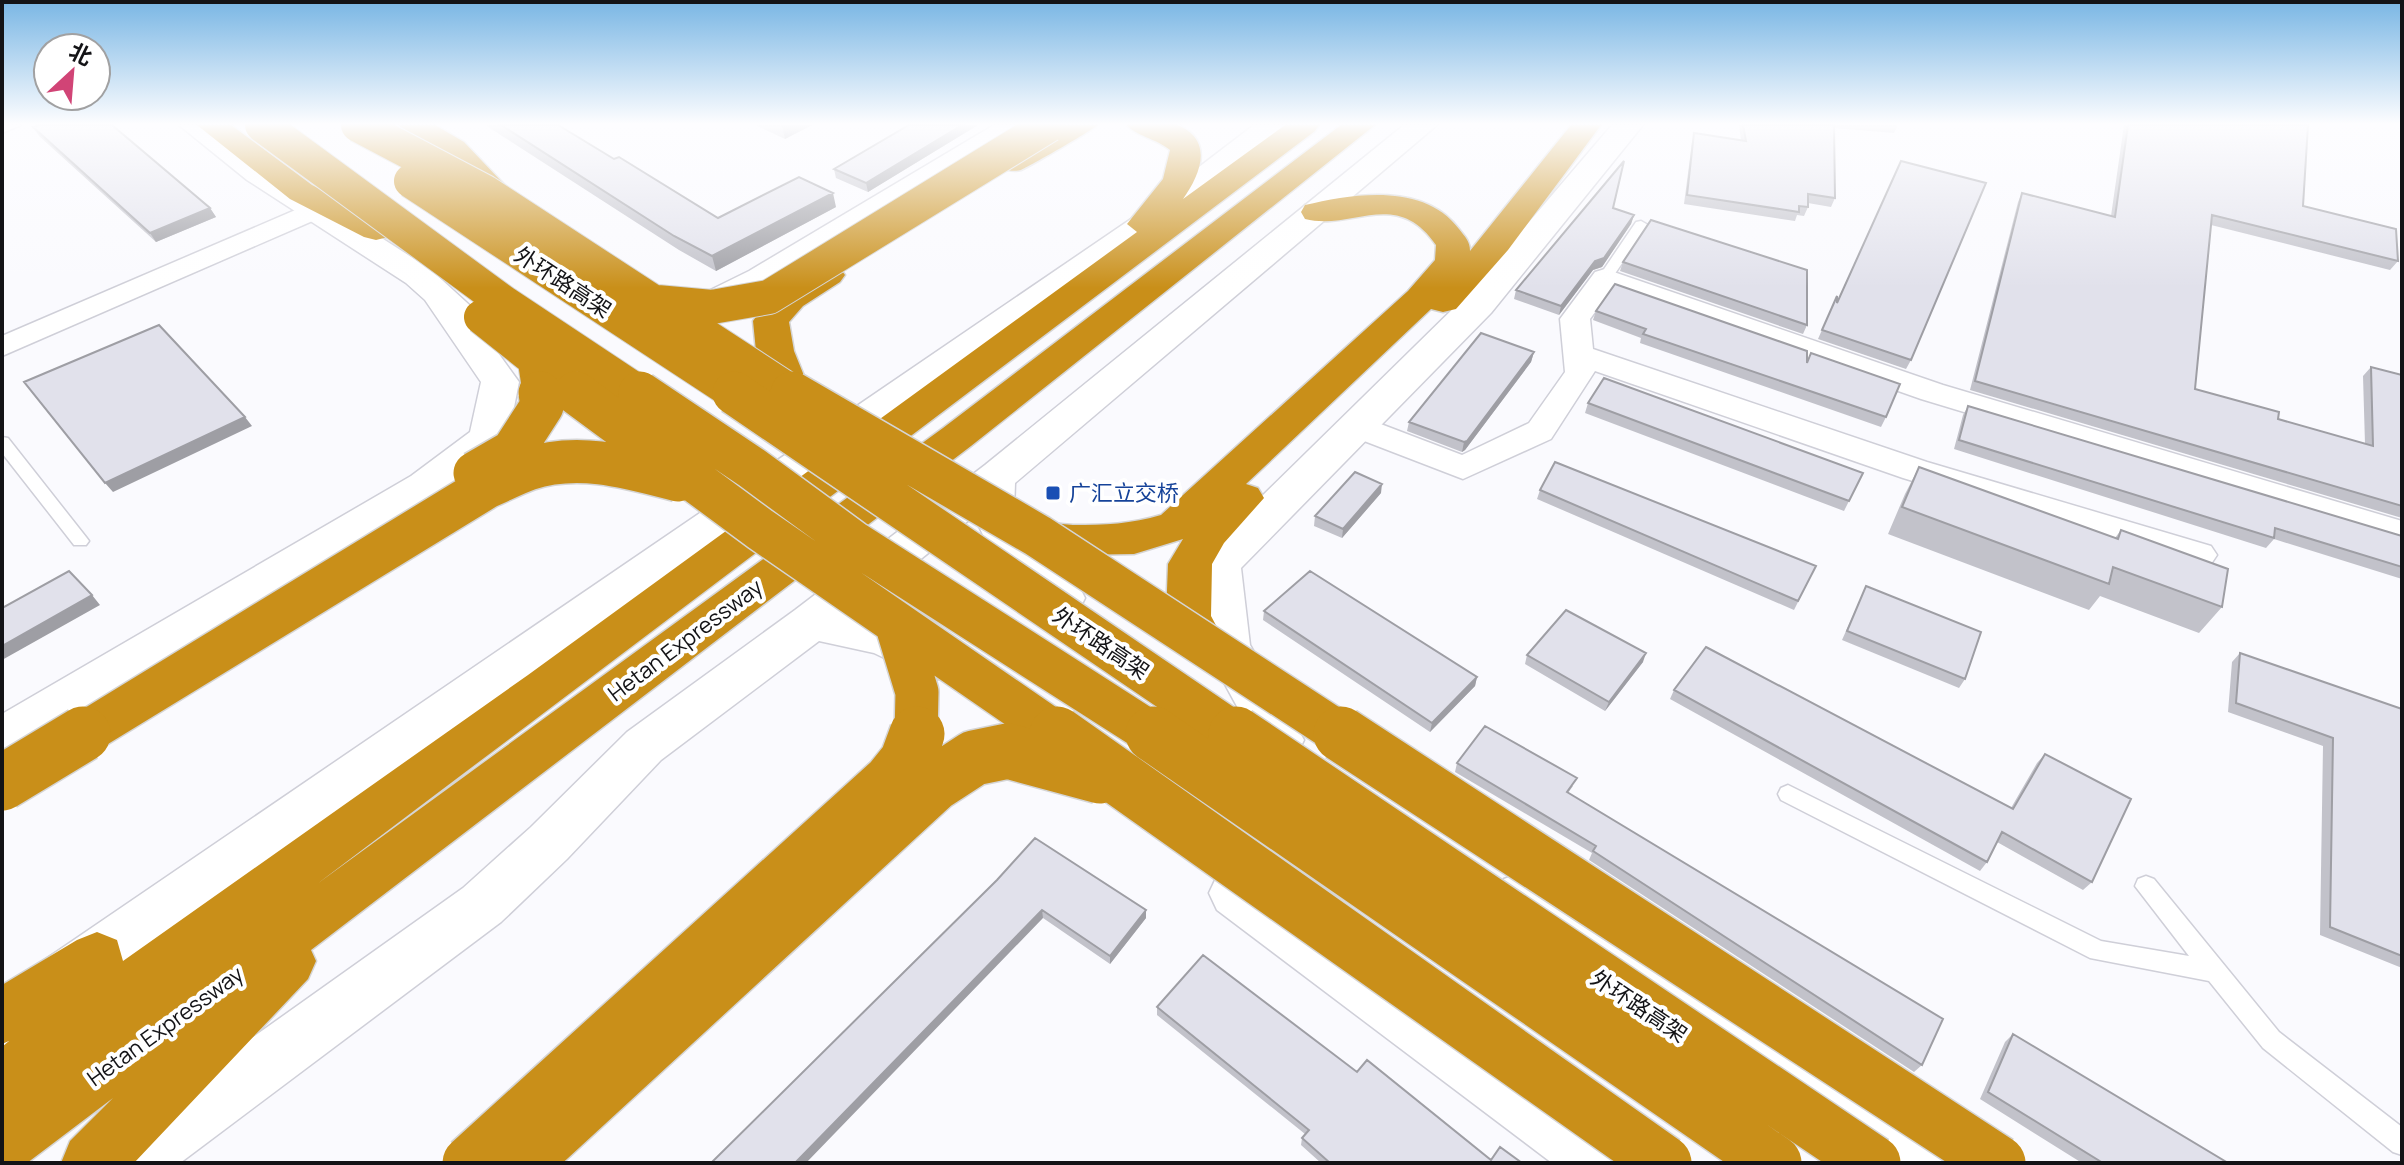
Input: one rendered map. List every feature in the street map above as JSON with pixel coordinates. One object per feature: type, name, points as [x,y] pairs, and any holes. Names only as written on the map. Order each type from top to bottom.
[{"type":"highway","points":[[284,179],[301,192],[376,230]]},
{"type":"highway","points":[[312,179],[535,362],[700,486],[1129,784],[1664,1163]]},
{"type":"highway","name":"外环路高架","points":[[336,179],[503,302],[752,468],[853,542],[1119,710],[1774,1163]]},
{"type":"highway","name":"外环路高架","points":[[410,179],[783,425],[912,516],[1873,1163]]},
{"type":"highway","points":[[458,179],[507,206],[660,313],[1038,536],[1998,1163]]},
{"type":"highway","points":[[482,179],[507,206]]},
{"type":"highway","points":[[660,313],[769,297],[960,179]]},
{"type":"highway","points":[[792,393],[775,351],[771,321],[790,298],[984,179]]},
{"type":"highway","points":[[1143,226],[1180,179]]},
{"type":"highway","name":"Hetan Expressway","points":[[2,1082],[545,688],[1231,179]]},
{"type":"highway","name":"Hetan Expressway","points":[[2,1144],[371,875],[957,437],[1290,179]]},
{"type":"highway","points":[[1203,644],[1188,616],[1190,564],[1209,532],[1462,282],[1545,179]]},
{"type":"highway","points":[[1038,536],[1071,540],[1134,539],[1176,526],[1421,299],[1452,261],[1453,244],[1433,219],[1402,207],[1366,204],[1317,212]]},
{"type":"highway","points":[[2,757],[513,451],[542,406],[535,362]]},
{"type":"highway","points":[[2,783],[487,487],[533,467],[606,460],[700,486]]},
{"type":"highway","points":[[470,1163],[873,798],[907,763],[921,722],[918,684],[896,623]]},
{"type":"highway","points":[[522,1163],[934,784],[974,758],[1008,751],[1129,784]]},
{"type":"highway","points":[[92,1163],[371,875]]},
{"type":"highway","points":[[2,1019],[97,958]]},
{"type":"street","points":[[268,179],[418,276],[586,422],[688,494],[695,510],[683,547]]},
{"type":"street","points":[[455,179],[630,301],[660,313],[814,422],[856,426]]},
{"type":"street","points":[[660,313],[761,278],[925,179]]},
{"type":"street","points":[[97,958],[1143,226],[1203,179]]},
{"type":"street","points":[[129,1163],[482,905],[549,843],[644,746],[811,622],[999,475],[1356,179]]},
{"type":"street","points":[[1280,740],[1227,646],[1219,564],[1478,305],[1583,179]]},
{"type":"street","points":[[2,347],[314,210]]},
{"type":"street","points":[[1357,426],[1463,468],[1540,431],[1580,373],[1575,319],[1605,278],[1932,392],[2402,533]]},
{"type":"street","points":[[2,738],[426,486],[488,438],[500,382],[438,294]]},
{"type":"street","points":[[1578,354],[1915,470],[2199,555]]},
{"type":"street","points":[[999,475],[993,512],[1029,578],[1144,647],[1280,740],[1939,1163]]},
{"type":"street","points":[[811,622],[879,636],[918,653],[1136,819],[1602,1163]]},
{"type":"lane","points":[[1605,278],[1641,225]]},
{"type":"lane","points":[[2,442],[80,541]]},
{"type":"lane","points":[[1788,794],[2098,951],[2215,971]]},
{"type":"lane","points":[[2146,886],[2271,1040],[2402,1143]]},
{"type":"building","points":[[91,179],[176,179],[210,208],[150,233]]},
{"type":"building","points":[[586,179],[655,179],[718,218],[794,179],[804,179],[833,193],[712,256],[674,236]]},
{"type":"building","points":[[1609,179],[1620,179],[1613,208],[1634,215],[1604,258],[1595,261],[1561,306],[1516,290]]},
{"type":"building","points":[[1689,179],[1835,179],[1835,198],[1808,194],[1808,207],[1799,206],[1799,212],[1687,195]]},
{"type":"building","points":[[1893,179],[1972,179],[1986,183],[1911,360],[1822,330],[1837,296],[1837,303]]},
{"type":"building","points":[[2120,179],[2305,179],[2303,206],[2396,229],[2398,261],[2212,215],[2195,389],[2279,412],[2278,419],[2373,446],[2371,367],[2402,375],[2402,506],[1975,381],[2022,193],[2115,217]]},
{"type":"building","points":[[1651,220],[1807,270],[1807,325],[1623,262]]},
{"type":"building","points":[[1615,284],[1807,351],[1807,363],[1811,353],[1900,384],[1886,417],[1643,334],[1646,329],[1596,311]]},
{"type":"building","points":[[159,325],[245,417],[105,483],[24,382]]},
{"type":"building","points":[[1481,333],[1534,352],[1467,441],[1409,422]]},
{"type":"building","points":[[1604,378],[1863,473],[1849,501],[1588,403]]},
{"type":"building","points":[[1968,406],[2402,536],[2402,567],[2275,528],[2274,538],[1959,440]]},
{"type":"building","points":[[1555,462],[1816,566],[1798,601],[1540,490]]},
{"type":"building","points":[[1919,467],[2118,539],[2121,530],[2228,569],[2222,607],[2113,567],[2109,584],[1902,507]]},
{"type":"building","points":[[1355,472],[1382,484],[1343,529],[1315,516]]},
{"type":"building","points":[[69,571],[92,595],[2,646],[2,608]]},
{"type":"building","points":[[1310,571],[1477,677],[1432,723],[1264,611]]},
{"type":"building","points":[[1866,586],[1981,632],[1965,679],[1847,631]]},
{"type":"building","points":[[1566,610],[1646,653],[1609,702],[1527,655]]},
{"type":"building","points":[[1706,647],[2013,809],[2045,754],[2131,799],[2092,882],[2002,832],[1987,862],[1674,690]]},
{"type":"building","points":[[2240,653],[2402,709],[2402,956],[2330,927],[2333,738],[2236,703]]},
{"type":"building","points":[[1485,726],[1577,778],[1567,792],[1943,1019],[1922,1065],[1593,851],[1596,846],[1457,763]]},
{"type":"building","points":[[1035,838],[1146,910],[1110,956],[1042,910],[795,1163],[711,1163],[997,880]]},
{"type":"building","points":[[1203,955],[1357,1072],[1367,1060],[1491,1160],[1500,1147],[1522,1163],[1330,1163],[1302,1138],[1309,1130],[1157,1007]]},
{"type":"building","points":[[2013,1034],[2228,1163],[2103,1163],[1988,1092]]},
{"type":"place","name":"广汇立交桥","points":[[1053,493]]}]
